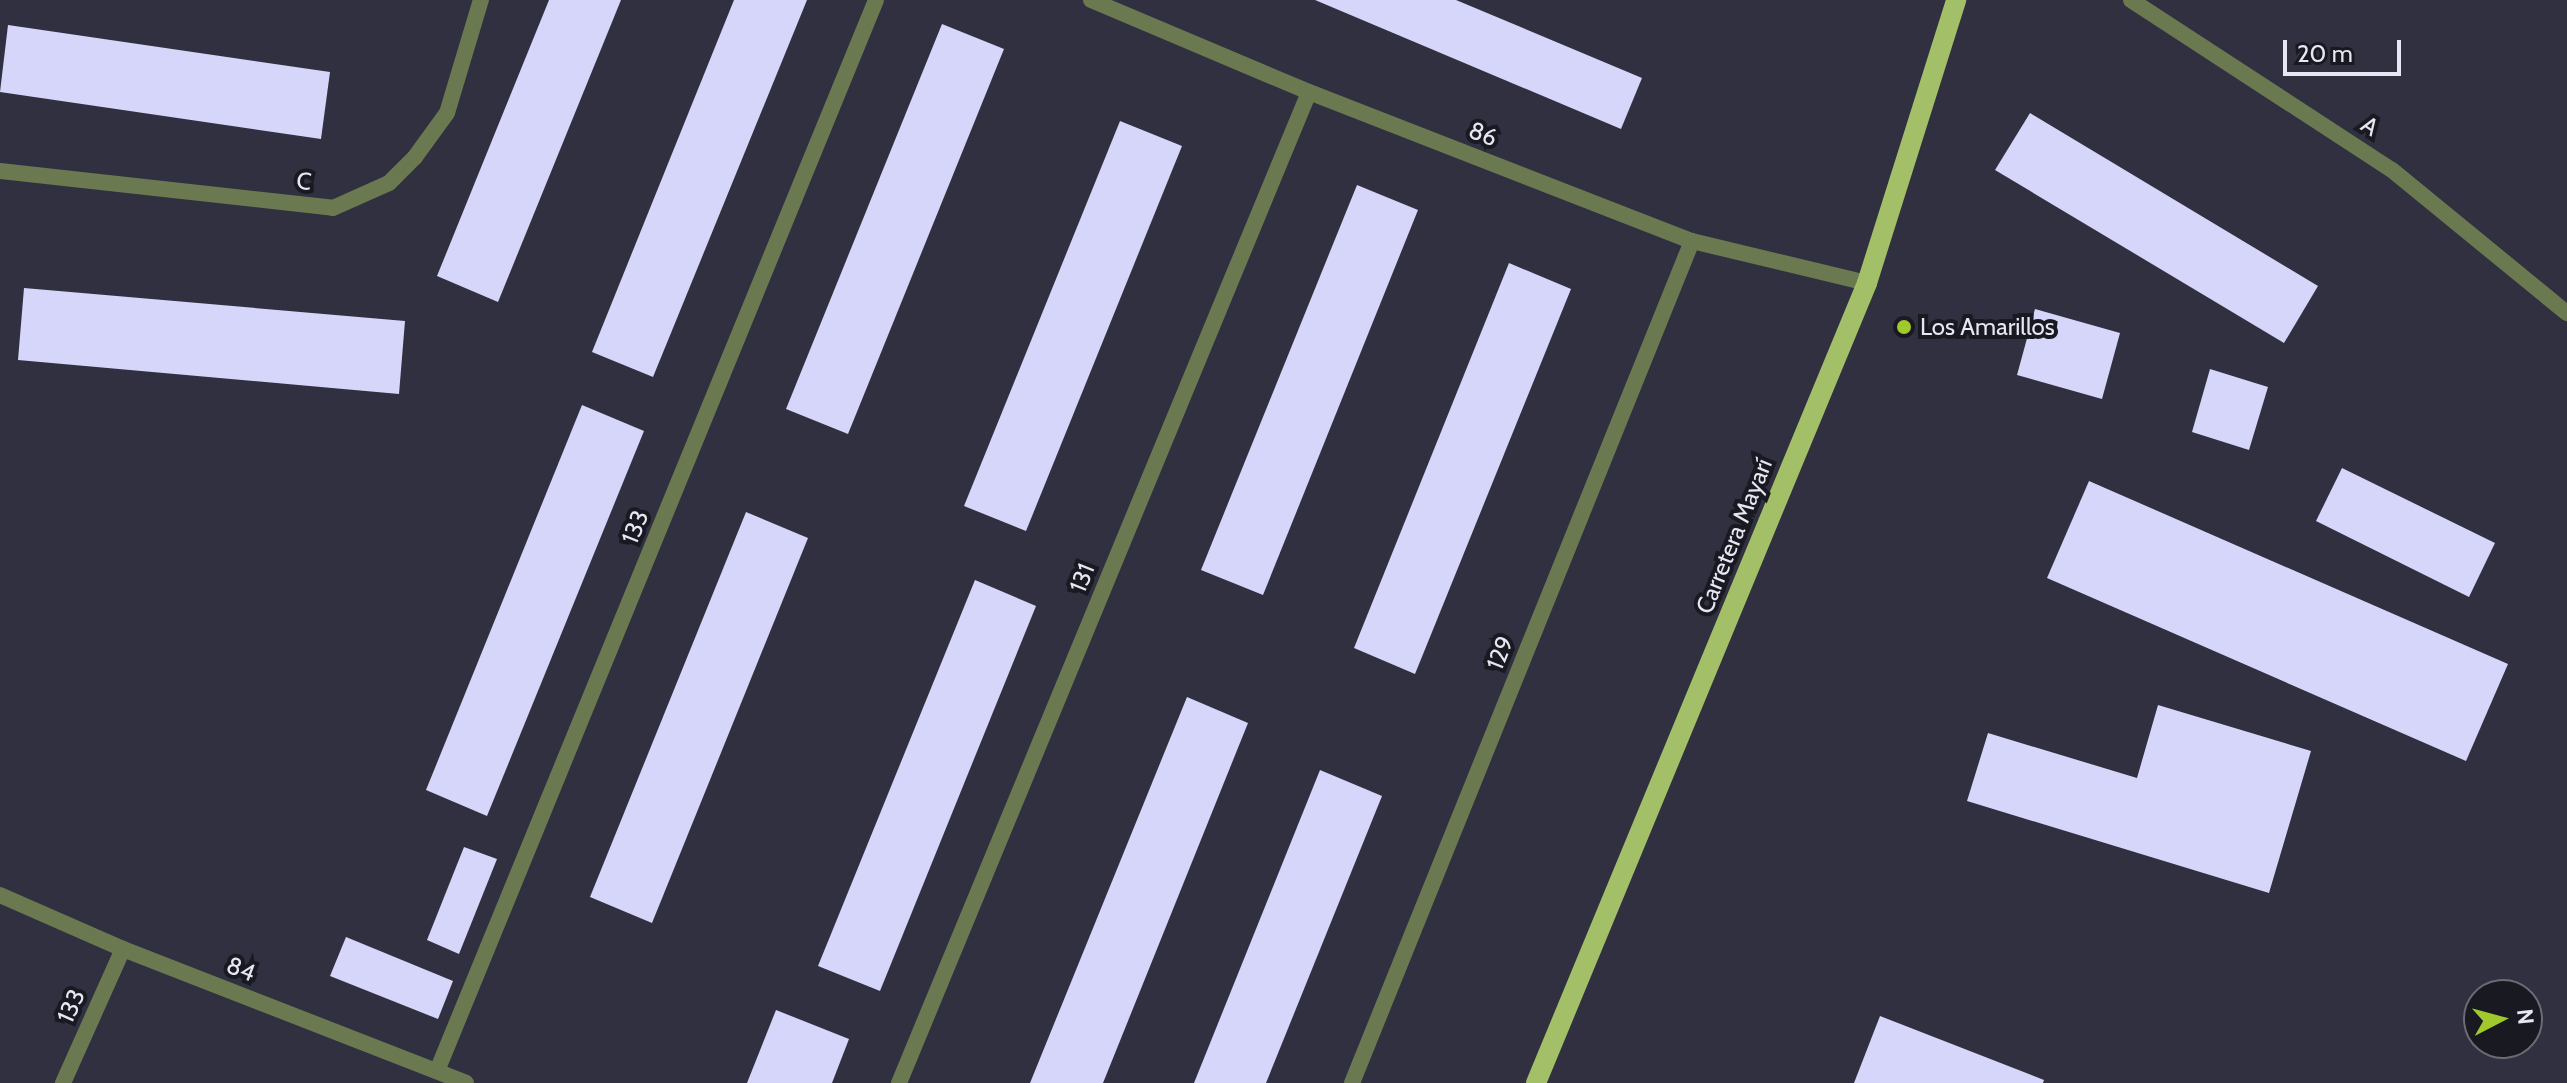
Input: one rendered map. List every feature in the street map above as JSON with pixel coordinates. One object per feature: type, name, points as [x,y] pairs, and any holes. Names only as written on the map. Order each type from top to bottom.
[{"type":"main road","name":"Carretera Mayarí","points":[[1536,1083],[1867,283],[1956,0]]},
{"type":"street","name":"C","points":[[0,171],[333,208],[389,183],[415,157],[447,113],[481,0]]},
{"type":"street","name":"133","points":[[437,1071],[876,0]]},
{"type":"street","name":"86","points":[[1091,0],[1309,92],[1692,241],[1867,283]]},
{"type":"street","name":"A","points":[[2131,0],[2392,170],[2567,313]]},
{"type":"street","name":"131","points":[[899,1083],[1309,92]]},
{"type":"street","name":"129","points":[[1352,1083],[1692,241]]},
{"type":"street","name":"84","points":[[0,895],[123,949],[466,1083]]},
{"type":"street","name":"133","points":[[63,1083],[123,949]]},
{"type":"building","points":[[549,0],[621,0],[498,302],[437,276]]},
{"type":"building","points":[[734,0],[807,0],[653,377],[592,352]]},
{"type":"building","points":[[1315,0],[1456,0],[1642,78],[1621,129]]},
{"type":"building","points":[[942,24],[1004,49],[848,434],[786,409]]},
{"type":"building","points":[[8,25],[330,72],[321,139],[0,92]]},
{"type":"building","points":[[2030,113],[2318,286],[2284,343],[1995,170]]},
{"type":"building","points":[[1120,121],[1182,146],[1026,531],[964,506]]},
{"type":"building","points":[[1357,185],[1418,210],[1263,595],[1201,570]]},
{"type":"building","points":[[1509,263],[1571,289],[1415,674],[1354,648]]},
{"type":"building","points":[[24,288],[405,321],[399,394],[18,360]]},
{"type":"building","points":[[2035,309],[2120,333],[2102,399],[2017,375]]},
{"type":"building","points":[[2210,369],[2268,387],[2249,450],[2192,432]]},
{"type":"building","points":[[582,405],[644,431],[487,816],[426,790]]},
{"type":"building","points":[[2342,468],[2495,543],[2469,597],[2316,521]]},
{"type":"building","points":[[2089,481],[2508,664],[2466,761],[2047,578]]},
{"type":"building","points":[[746,512],[808,538],[652,923],[590,897]]},
{"type":"building","points":[[975,580],[1036,606],[880,991],[818,966]]},
{"type":"building","points":[[1187,697],[1248,723],[1103,1083],[1030,1083]]},
{"type":"building","points":[[2158,705],[2311,751],[2269,893],[1967,801],[1988,733],[2137,778]]},
{"type":"building","points":[[1320,770],[1382,796],[1266,1083],[1194,1083]]},
{"type":"building","points":[[464,847],[497,859],[459,954],[427,940]]},
{"type":"building","points":[[346,937],[453,981],[438,1019],[330,976]]},
{"type":"building","points":[[776,1010],[849,1039],[832,1083],[747,1083]]},
{"type":"building","points":[[1880,1016],[2044,1080],[2043,1083],[1854,1083]]},
{"type":"place","name":"Los Amarillos","points":[[1904,327]]}]
